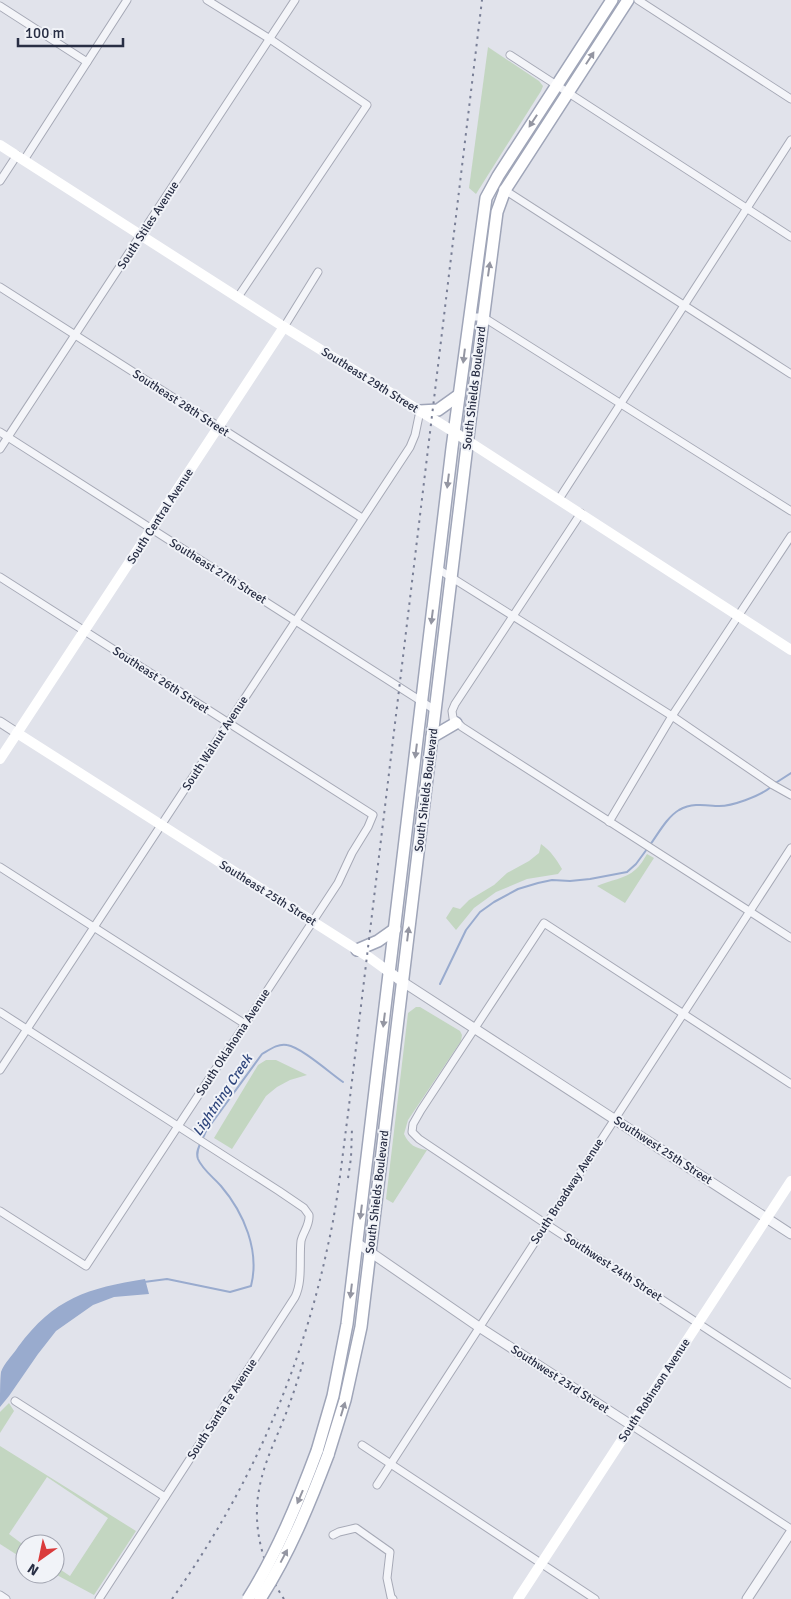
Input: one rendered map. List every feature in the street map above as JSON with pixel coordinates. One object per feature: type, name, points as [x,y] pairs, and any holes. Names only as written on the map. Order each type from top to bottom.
[{"type":"main road","name":"South Shields Boulevard","points":[[260,1599],[292,1542],[311,1500],[342,1356],[454,432],[486,198],[612,0]]},
{"type":"main road","name":"South Shields Boulevard","points":[[248,1599],[322,1453],[345,1400],[355,1359],[370,1252],[467,441],[497,212],[505,190],[628,0]]},
{"type":"main road","name":"Southeast 29th Street","points":[[0,145],[284,327],[581,513],[791,650]]},
{"type":"main road","name":"South Central Avenue","points":[[0,759],[284,327]]},
{"type":"main road","points":[[420,411],[443,408],[459,395]]},
{"type":"main road","points":[[432,737],[456,722]]},
{"type":"main road","name":"Southeast 25th Street","points":[[17,733],[357,950],[403,982]]},
{"type":"main road","points":[[405,847],[419,848]]},
{"type":"main road","points":[[357,950],[378,941],[395,929]]},
{"type":"main road","name":"South Robinson Avenue","points":[[518,1599],[791,1180]]},
{"type":"street","points":[[0,180],[20,158],[87,62],[127,0]]},
{"type":"street","points":[[207,0],[270,39],[367,105],[238,297]]},
{"type":"street","name":"South Stiles Avenue","points":[[0,449],[295,0]]},
{"type":"street","points":[[638,0],[791,99]]},
{"type":"street","points":[[0,6],[87,62]]},
{"type":"street","points":[[510,55],[791,237]]},
{"type":"street","points":[[559,499],[791,140]]},
{"type":"street","points":[[494,183],[791,374]]},
{"type":"street","name":"South Central Avenue","points":[[284,327],[318,272]]},
{"type":"street","name":"Southeast 28th Street","points":[[0,287],[362,518]]},
{"type":"street","points":[[470,317],[483,317],[791,511]]},
{"type":"street","name":"South Walnut Avenue","points":[[0,1070],[410,447],[420,411]]},
{"type":"street","name":"Southeast 27th Street","points":[[0,432],[435,710]]},
{"type":"street","points":[[581,513],[453,707],[452,715],[456,722],[791,938]]},
{"type":"street","points":[[609,822],[672,716],[791,536]]},
{"type":"street","points":[[438,568],[672,716],[773,785],[791,795]]},
{"type":"street","name":"Southeast 26th Street","points":[[0,577],[373,815]]},
{"type":"street","name":"Southeast 25th Street","points":[[0,722],[17,733]]},
{"type":"street","name":"South Oklahoma Avenue","points":[[0,1211],[86,1266],[338,883],[373,815]]},
{"type":"street","name":"South Broadway Avenue","points":[[377,1485],[791,848]]},
{"type":"street","points":[[0,867],[245,1024]]},
{"type":"street","points":[[475,1029],[544,923],[791,1084]]},
{"type":"street","name":"Southeast 25th Street","points":[[403,982],[534,1066]]},
{"type":"street","points":[[0,1012],[177,1126]]},
{"type":"street","name":"Southwest 24th Street","points":[[475,1029],[421,1110],[413,1124],[412,1132],[546,1224],[791,1384]]},
{"type":"street","name":"Southwest 25th Street","points":[[534,1066],[791,1234]]},
{"type":"street","name":"South Santa Fe Avenue","points":[[99,1599],[295,1297],[298,1289],[301,1241],[310,1219],[304,1208],[177,1126]]},
{"type":"street","name":"Southwest 23rd Street","points":[[357,1242],[479,1327],[791,1530]]},
{"type":"street","points":[[15,1401],[165,1497]]},
{"type":"street","points":[[362,1445],[595,1599]]},
{"type":"street","points":[[333,1536],[339,1532],[356,1528],[390,1552],[387,1578],[390,1597],[393,1599]]},
{"type":"street","points":[[747,1599],[791,1530]]},
{"type":"street","points":[[0,1595],[6,1599]]},
{"type":"green space","points":[[488,47],[539,81],[543,86],[476,194],[469,188]]},
{"type":"green space","points":[[541,844],[548,849],[562,869],[558,874],[527,879],[496,892],[474,908],[456,930],[446,918],[453,907],[460,909],[469,900],[494,885],[507,873],[529,861],[539,853]]},
{"type":"green space","points":[[647,854],[654,858],[625,903],[597,886],[632,873],[639,867]]},
{"type":"green space","points":[[416,1007],[420,1007],[460,1031],[462,1035],[461,1041],[408,1120],[404,1134],[406,1138],[413,1145],[427,1150],[393,1203],[386,1199],[408,1013]]},
{"type":"green space","points":[[266,1060],[276,1060],[307,1075],[290,1080],[266,1096],[232,1149],[214,1138],[258,1065]]},
{"type":"green space","points":[[9,1403],[14,1411],[0,1433],[0,1412]]},
{"type":"green space","points":[[0,1446],[136,1531],[94,1595],[65,1579],[65,1573],[70,1576],[108,1518],[47,1477],[9,1534],[15,1538],[15,1554],[0,1544]]},
{"type":"water","points":[[145,1279],[149,1294],[114,1297],[93,1305],[56,1331],[0,1407],[2,1369],[31,1330],[45,1317],[59,1306],[89,1292],[125,1282]]},
{"type":"waterway","name":"Lightning Creek","points":[[774,784],[791,773]]},
{"type":"waterway","name":"Lightning Creek","points":[[650,845],[667,821],[679,810],[693,805],[730,805],[753,797],[771,787]]},
{"type":"waterway","name":"Lightning Creek","points":[[440,984],[466,930],[480,912],[494,902],[518,889],[538,883],[552,880],[590,879],[627,872],[636,864],[647,849]]},
{"type":"waterway","name":"Lightning Creek","points":[[202,1140],[206,1131],[262,1054],[277,1046],[287,1045],[300,1050],[343,1082]]},
{"type":"waterway","name":"Lightning Creek","points":[[144,1282],[167,1279],[230,1292],[251,1286],[253,1259],[248,1233],[237,1208],[221,1186],[200,1163],[197,1155],[200,1144]]},
{"type":"railway","points":[[172,1599],[225,1517],[248,1474],[268,1430],[287,1385],[303,1339],[317,1293],[331,1229],[340,1180],[482,0]]},
{"type":"railway","points":[[348,1178],[352,1128]]},
{"type":"railway","points":[[284,1599],[270,1574],[261,1547],[258,1533],[257,1504],[266,1463],[289,1406],[304,1359]]}]
